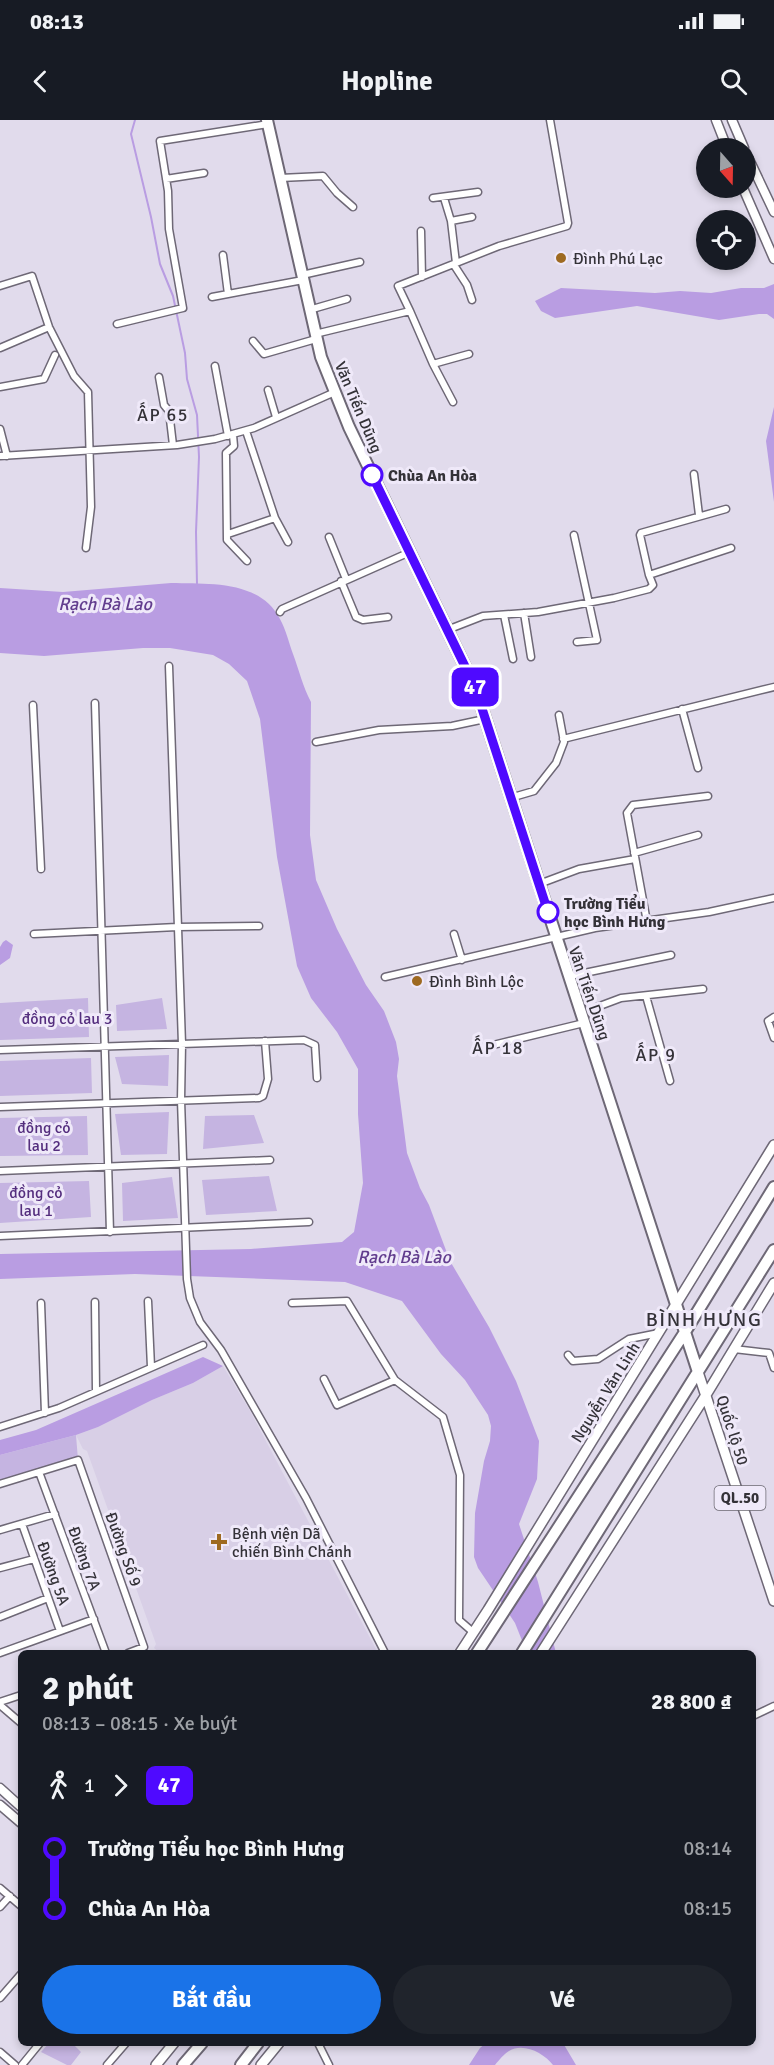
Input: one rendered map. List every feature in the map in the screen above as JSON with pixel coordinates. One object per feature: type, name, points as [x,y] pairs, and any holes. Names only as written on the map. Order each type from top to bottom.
[{"type":"highway","name":"Văn Tiến Dũng","points":[[268,122],[321,357],[349,427],[475,687],[676,1303]]},
{"type":"highway","name":"Nguyễn Văn Linh","points":[[479,1650],[686,1332],[774,1187]]},
{"type":"highway","points":[[524,1650],[774,1250]]},
{"type":"highway","name":"Quốc lộ 50","points":[[676,1303],[698,1372]]},
{"type":"highway","points":[[183,2065],[199,2046]]},
{"type":"highway","points":[[241,2065],[256,2046]]},
{"type":"main road","points":[[716,120],[723,138]]},
{"type":"main road","points":[[732,120],[740,138]]},
{"type":"main road","points":[[756,174],[774,212]]},
{"type":"main road","points":[[747,198],[774,259]]},
{"type":"main road","name":"Nguyễn Văn Linh","points":[[462,1650],[774,1145]]},
{"type":"main road","points":[[543,1650],[734,1349],[771,1295],[774,1283]]},
{"type":"main road","name":"Quốc lộ 50","points":[[698,1372],[774,1601]]},
{"type":"main road","points":[[574,1570],[588,1577]]},
{"type":"main road","points":[[0,1788],[18,1804]]},
{"type":"main road","points":[[0,1805],[18,1820]]},
{"type":"main road","points":[[156,2065],[172,2046]]},
{"type":"main road","points":[[261,2065],[277,2046]]},
{"type":"street","points":[[453,402],[398,286],[499,246],[567,226],[550,120]]},
{"type":"street","points":[[117,324],[183,308],[169,229],[166,179],[160,141],[268,122]]},
{"type":"street","points":[[166,179],[204,172]]},
{"type":"street","points":[[280,178],[323,176],[352,207]]},
{"type":"street","points":[[433,198],[478,192]]},
{"type":"street","points":[[444,198],[451,221],[455,264],[467,285],[472,300]]},
{"type":"street","points":[[451,221],[472,217]]},
{"type":"street","points":[[421,231],[422,277]]},
{"type":"street","points":[[223,255],[228,294]]},
{"type":"street","points":[[212,297],[302,278],[360,262]]},
{"type":"street","points":[[0,286],[31,275],[49,327],[74,376],[88,392],[91,507],[86,548]]},
{"type":"street","points":[[309,310],[347,299]]},
{"type":"street","points":[[253,341],[264,354],[410,310]]},
{"type":"street","points":[[0,348],[49,327]]},
{"type":"street","points":[[433,364],[470,354]]},
{"type":"street","points":[[0,387],[44,379],[55,355]]},
{"type":"street","points":[[215,366],[234,446],[226,453],[227,540],[247,561]]},
{"type":"street","points":[[159,377],[164,405],[169,411],[175,445]]},
{"type":"street","points":[[268,390],[276,417]]},
{"type":"street","points":[[0,429],[3,456],[175,445],[215,439],[246,431],[335,392]]},
{"type":"street","points":[[246,431],[275,518],[288,542]]},
{"type":"street","points":[[694,474],[699,515]]},
{"type":"street","points":[[447,630],[483,616],[524,613],[614,598],[649,589],[652,585],[641,533],[726,509]]},
{"type":"street","points":[[228,534],[275,518]]},
{"type":"street","points":[[574,535],[597,640],[577,642]]},
{"type":"street","points":[[329,537],[356,617],[363,620],[388,617]]},
{"type":"street","points":[[649,575],[731,548]]},
{"type":"street","points":[[280,612],[343,580],[410,552]]},
{"type":"street","points":[[524,613],[531,657]]},
{"type":"street","points":[[504,615],[513,659]]},
{"type":"street","points":[[169,666],[182,1044],[183,1162],[187,1279],[190,1298],[200,1322],[220,1350],[306,1498],[383,1650]]},
{"type":"street","points":[[563,739],[774,687]]},
{"type":"street","points":[[95,703],[110,1232]]},
{"type":"street","points":[[33,705],[41,869]]},
{"type":"street","points":[[682,709],[698,768]]},
{"type":"street","points":[[510,798],[534,791],[556,763],[563,739],[559,715]]},
{"type":"street","points":[[315,742],[379,730],[452,726],[485,719]]},
{"type":"street","points":[[647,922],[627,813],[633,805],[708,796]]},
{"type":"street","points":[[539,884],[579,869],[634,856],[698,835]]},
{"type":"street","points":[[385,977],[555,936],[733,908],[774,898]]},
{"type":"street","points":[[34,934],[177,927],[260,926]]},
{"type":"street","points":[[454,934],[462,960]]},
{"type":"street","points":[[570,976],[671,955]]},
{"type":"street","points":[[597,1007],[621,998],[703,989]]},
{"type":"street","points":[[646,996],[670,1081]]},
{"type":"street","points":[[774,1017],[768,1021],[774,1038]]},
{"type":"street","points":[[493,1045],[584,1023]]},
{"type":"street","points":[[0,1050],[304,1040],[315,1045],[317,1078]]},
{"type":"street","points":[[0,1107],[259,1098],[263,1095],[268,1079],[265,1041]]},
{"type":"street","points":[[0,1171],[270,1160]]},
{"type":"street","points":[[0,1236],[309,1222]]},
{"type":"street","points":[[148,1300],[151,1367]]},
{"type":"street","points":[[292,1303],[347,1301],[395,1380],[443,1417],[460,1475],[459,1620],[474,1633]]},
{"type":"street","points":[[94,1302],[96,1391]]},
{"type":"street","points":[[41,1303],[45,1413]]},
{"type":"street","points":[[568,1355],[573,1360],[598,1359],[629,1339],[660,1333]]},
{"type":"street","points":[[0,1427],[45,1413],[203,1345]]},
{"type":"street","points":[[734,1349],[769,1353],[774,1368]]},
{"type":"street","points":[[324,1379],[338,1405],[395,1380]]},
{"type":"street","name":"Đường Số 9","points":[[39,1472],[78,1460],[144,1647],[136,1650]]},
{"type":"street","points":[[0,1484],[39,1472]]},
{"type":"street","name":"Đường 7A","points":[[39,1472],[105,1650]]},
{"type":"street","points":[[0,1530],[55,1514]]},
{"type":"street","name":"Đường 5A","points":[[22,1524],[60,1632]]},
{"type":"street","points":[[0,1568],[34,1559]]},
{"type":"street","points":[[0,1617],[48,1598]]},
{"type":"street","points":[[0,1653],[94,1619]]},
{"type":"street","points":[[18,1696],[0,1703],[18,1720]]},
{"type":"street","points":[[756,1715],[774,1706]]},
{"type":"street","points":[[0,1888],[18,1903]]},
{"type":"street","points":[[0,1907],[10,1896]]},
{"type":"street","points":[[0,1998],[18,1977]]},
{"type":"street","points":[[22,2065],[38,2046]]},
{"type":"street","points":[[107,2065],[123,2046]]},
{"type":"street","points":[[320,2046],[329,2065]]},
{"type":"street","points":[[0,2052],[15,2065]]},
{"type":"shaded area","name":"Bệnh viện Dã chiến Bình Chánh","points":[[223,1366],[249,1409],[376,1650],[156,1650],[154,1648],[156,1644],[87,1451],[83,1449],[76,1435],[193,1383]]},
{"type":"green space","name":"đồng cỏ lau 3","points":[[88,998],[89,1037],[0,1040],[0,1003]]},
{"type":"green space","points":[[162,998],[167,1029],[117,1031],[116,1005]]},
{"type":"green space","points":[[169,1055],[168,1086],[122,1084],[115,1057]]},
{"type":"green space","name":"đồng cỏ lau 3","points":[[91,1058],[92,1093],[0,1096],[0,1061]]},
{"type":"green space","points":[[169,1112],[167,1154],[121,1155],[115,1114]]},
{"type":"green space","points":[[254,1115],[264,1143],[203,1149],[205,1116]]},
{"type":"green space","name":"đồng cỏ lau 2","points":[[87,1116],[88,1155],[0,1156],[0,1118]]},
{"type":"green space","points":[[269,1176],[277,1211],[206,1215],[202,1180]]},
{"type":"green space","points":[[172,1177],[178,1218],[123,1221],[122,1183]]},
{"type":"green space","name":"đồng cỏ lau 1","points":[[89,1181],[91,1217],[0,1223],[0,1183]]},
{"type":"green space","points":[[76,1435],[78,1460],[0,1484],[0,1455]]},
{"type":"green space","points":[[46,2046],[75,2046],[81,2052],[71,2065],[67,2065],[41,2052]]},
{"type":"water","points":[[774,284],[774,319],[767,314],[759,314],[719,320],[637,306],[555,318],[541,311],[535,301],[561,288],[655,293],[680,291],[711,293],[741,288],[764,288]]},
{"type":"water","points":[[774,407],[774,502],[766,441]]},
{"type":"water","name":"Rạch Bà Lào","points":[[171,583],[217,585],[247,591],[260,597],[271,606],[280,619],[311,702],[310,835],[316,880],[337,929],[366,985],[384,1011],[396,1042],[399,1059],[397,1076],[407,1153],[420,1188],[429,1205],[450,1261],[489,1327],[516,1381],[539,1441],[537,1479],[519,1524],[538,1582],[555,1650],[526,1650],[515,1623],[478,1568],[474,1557],[475,1513],[490,1441],[491,1426],[488,1415],[465,1380],[441,1354],[402,1301],[345,1282],[135,1274],[0,1279],[0,1254],[251,1249],[342,1242],[354,1232],[363,1183],[358,1114],[358,1069],[337,1032],[311,998],[297,966],[277,857],[260,719],[247,681],[229,664],[213,655],[170,648],[44,656],[0,653],[0,588],[63,592]]},
{"type":"water","points":[[6,940],[13,945],[10,958],[0,965],[0,947]]},
{"type":"water","points":[[203,1357],[223,1366],[193,1383],[152,1400],[98,1427],[0,1455],[0,1440],[36,1430]]},
{"type":"water","points":[[482,2046],[565,2046],[576,2065],[553,2065],[539,2053],[521,2048],[507,2052],[495,2065],[469,2065]]},
{"type":"waterway","points":[[135,120],[131,134],[160,264],[173,296],[185,353],[187,379],[197,415],[199,457],[196,532],[197,585]]},
{"type":"bus line","name":"47","points":[[372,475],[475,687],[548,912]]},
{"type":"place","name":"Đình Phú Lạc","points":[[561,258]]},
{"type":"place","name":"Chùa An Hòa","points":[[372,475]]},
{"type":"place","name":"Trường Tiểu học Bình Hưng","points":[[548,912]]},
{"type":"place","name":"Đình Bình Lộc","points":[[417,981]]},
{"type":"place","name":"Bệnh viện Dã chiến Bình Chánh","points":[[219,1542]]},
{"type":"district","name":"ẤP 65","points":[[163,415]]},
{"type":"district","name":"ẤP 18","points":[[498,1048]]},
{"type":"district","name":"ẤP 9","points":[[656,1055]]},
{"type":"district","name":"BÌNH HƯNG","points":[[704,1319]]}]
